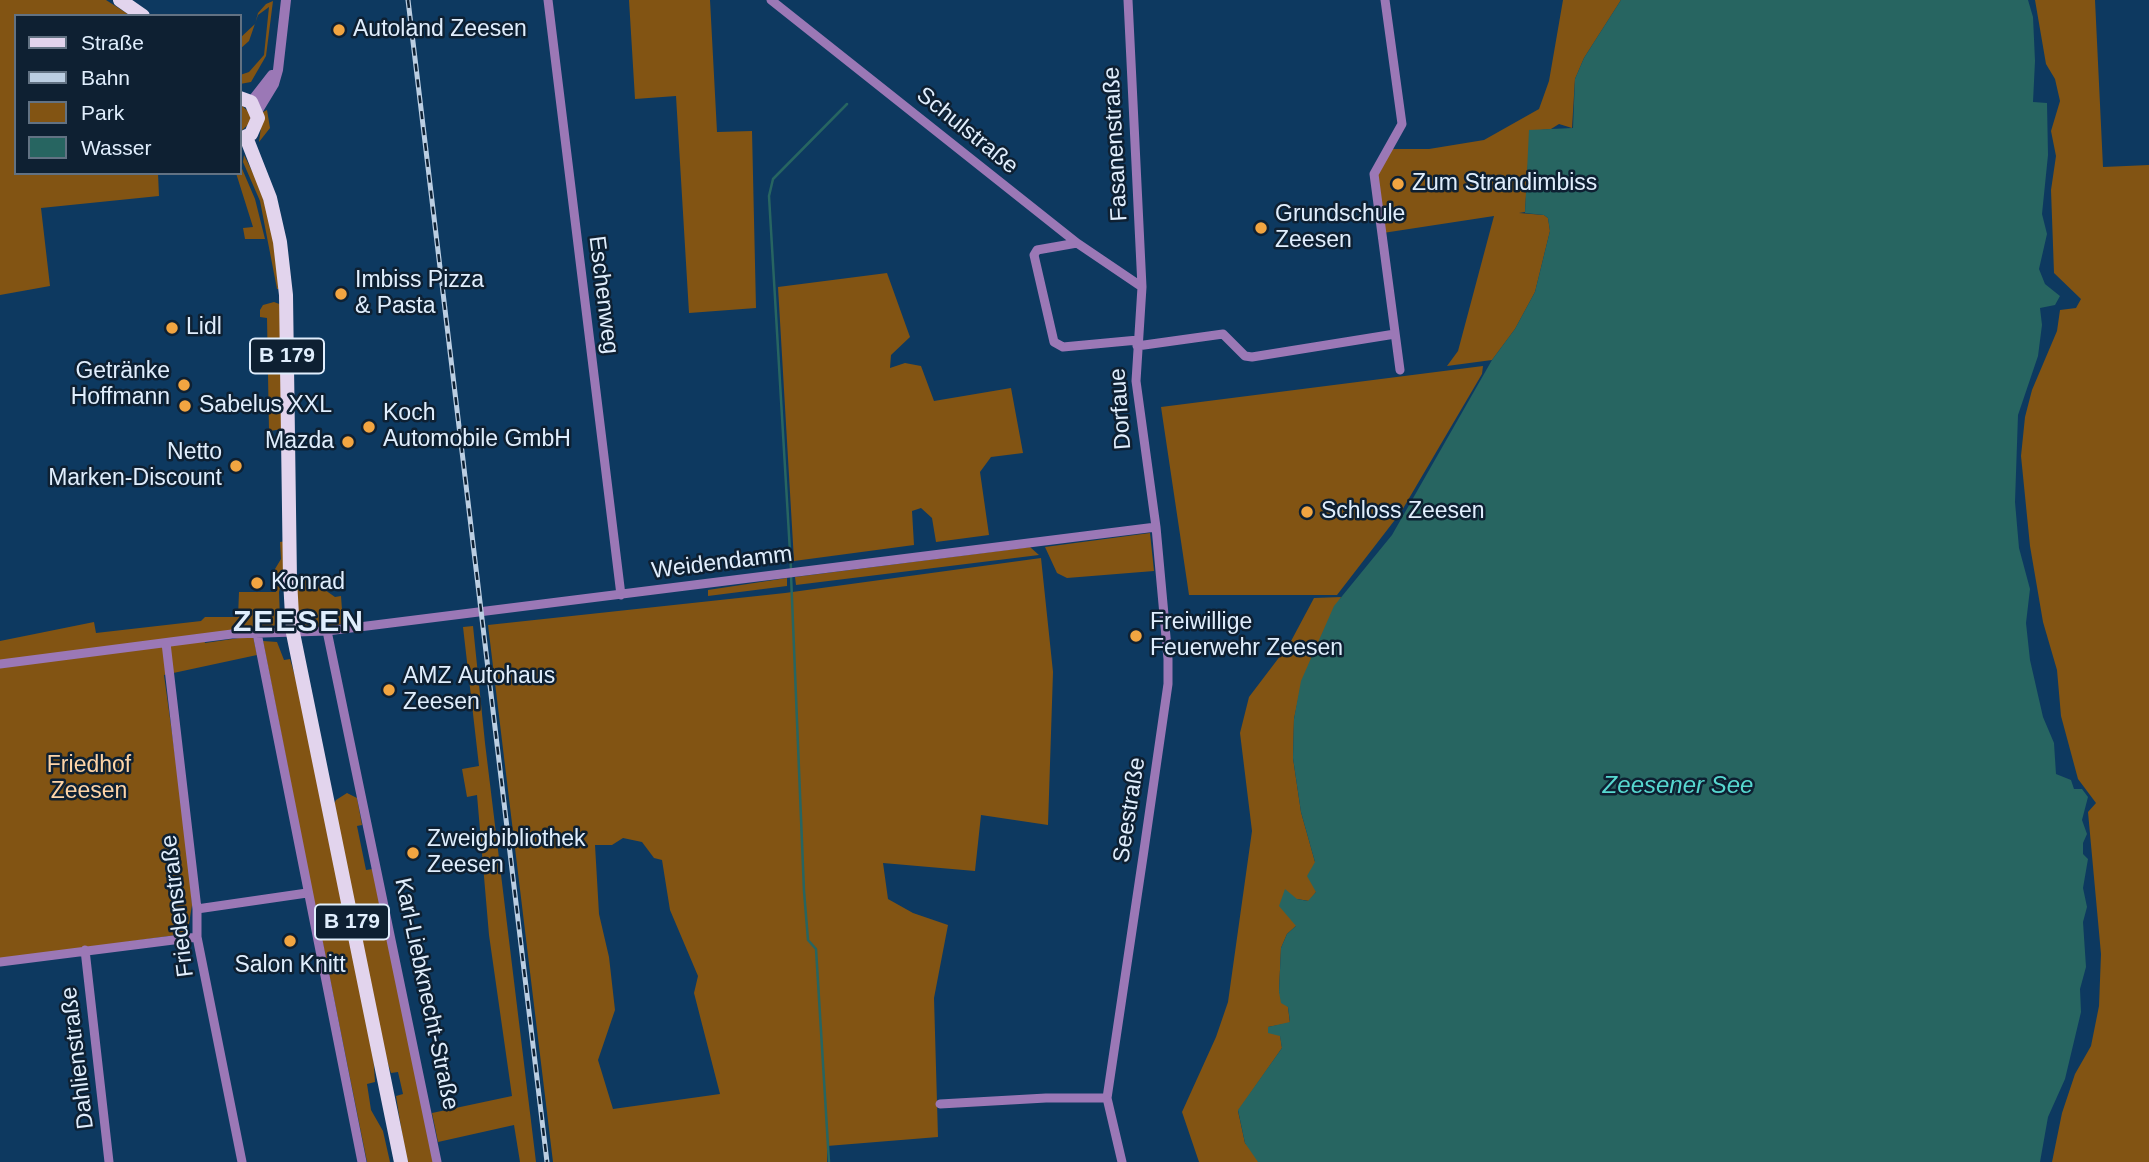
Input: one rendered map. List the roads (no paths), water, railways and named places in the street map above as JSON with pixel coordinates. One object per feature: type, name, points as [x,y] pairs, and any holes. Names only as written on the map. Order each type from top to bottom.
[{"type":"main road","points":[[120,0],[140,14]]},
{"type":"main road","name":"B 179","points":[[249,104],[255,129],[243,138],[270,198],[280,242],[286,295],[293,634],[401,1162]]},
{"type":"street","points":[[249,104],[274,84],[280,60],[286,0]]},
{"type":"street","name":"Eschenweg","points":[[548,0],[621,595]]},
{"type":"street","name":"Schulstraße","points":[[771,0],[1077,243],[1142,287]]},
{"type":"street","name":"Fasanenstraße","points":[[1128,0],[1142,287]]},
{"type":"street","points":[[1385,0],[1402,124],[1374,174],[1400,370]]},
{"type":"street","points":[[1077,243],[1037,250],[1034,255],[1054,342],[1063,347],[1223,334],[1245,356],[1252,357],[1395,334]]},
{"type":"street","name":"Dorfaue","points":[[1142,287],[1135,372],[1156,527]]},
{"type":"street","name":"Weidendamm","points":[[0,664],[257,633],[327,631],[785,576],[1156,527]]},
{"type":"street","name":"Seestraße","points":[[1122,1162],[1107,1098],[1168,684],[1156,527]]},
{"type":"street","name":"Karl-Liebknecht-Straße","points":[[327,631],[437,1162]]},
{"type":"street","points":[[257,633],[362,1162]]},
{"type":"street","name":"Friedenstraße","points":[[166,643],[197,909],[197,937],[242,1162]]},
{"type":"street","points":[[197,909],[307,893]]},
{"type":"street","points":[[0,962],[197,937]]},
{"type":"street","name":"Dahlienstraße","points":[[85,950],[109,1162]]},
{"type":"street","points":[[940,1104],[1046,1098],[1107,1098]]},
{"type":"water","name":"Zeesener See","points":[[1621,0],[2028,0],[2033,17],[2033,102],[2047,103],[2048,155],[2042,214],[2047,234],[2039,269],[2045,284],[2060,296],[2055,305],[2040,308],[2042,325],[2038,356],[2018,415],[2015,502],[2019,548],[2030,589],[2026,623],[2030,660],[2043,717],[2054,743],[2056,774],[2071,780],[2074,789],[2082,789],[2088,797],[2082,820],[2087,834],[2083,843],[2083,854],[2088,859],[2083,888],[2087,907],[2083,922],[2086,967],[2080,989],[2081,1012],[2065,1079],[2048,1117],[2040,1162],[1258,1162],[1245,1143],[1238,1110],[1282,1048],[1280,1036],[1268,1033],[1268,1027],[1290,1022],[1288,1007],[1281,1003],[1279,992],[1281,948],[1287,934],[1296,926],[1279,906],[1285,889],[1297,899],[1308,901],[1316,892],[1307,876],[1315,862],[1301,812],[1293,758],[1294,719],[1301,681],[1334,606],[1392,535],[1492,360],[1515,329],[1535,292],[1550,231],[1548,218],[1544,215],[1525,213],[1529,130],[1573,128],[1575,79],[1584,58]]},
{"type":"waterway","points":[[791,569],[769,196],[773,179],[847,104]]},
{"type":"waterway","points":[[791,575],[804,891],[808,940],[816,949],[829,1162]]},
{"type":"railway","points":[[408,0],[547,1162]]},
{"type":"place","name":"Autoland Zeesen","points":[[339,30]]},
{"type":"place","name":"Zum Strandimbiss","points":[[1398,184]]},
{"type":"place","name":"Grundschule Zeesen","points":[[1261,228]]},
{"type":"place","name":"Imbiss Pizza & Pasta","points":[[341,294]]},
{"type":"place","name":"Lidl","points":[[172,328]]},
{"type":"place","name":"Getränke Hoffmann","points":[[184,385]]},
{"type":"place","name":"Sabelus XXL","points":[[185,406]]},
{"type":"place","name":"Koch Automobile GmbH","points":[[369,427]]},
{"type":"place","name":"Mazda","points":[[348,442]]},
{"type":"place","name":"Netto Marken-Discount","points":[[236,466]]},
{"type":"place","name":"Schloss Zeesen","points":[[1307,512]]},
{"type":"place","name":"Konrad","points":[[257,583]]},
{"type":"place","name":"Freiwillige Feuerwehr Zeesen","points":[[1136,636]]},
{"type":"place","name":"AMZ Autohaus Zeesen","points":[[389,690]]},
{"type":"place","name":"Zweigbibliothek Zeesen","points":[[413,853]]},
{"type":"place","name":"Salon Knitt","points":[[290,941]]},
{"type":"district","name":"ZEESEN","points":[[299,623]]},
{"type":"park label","name":"Friedhof Zeesen","points":[[89,779]]}]
